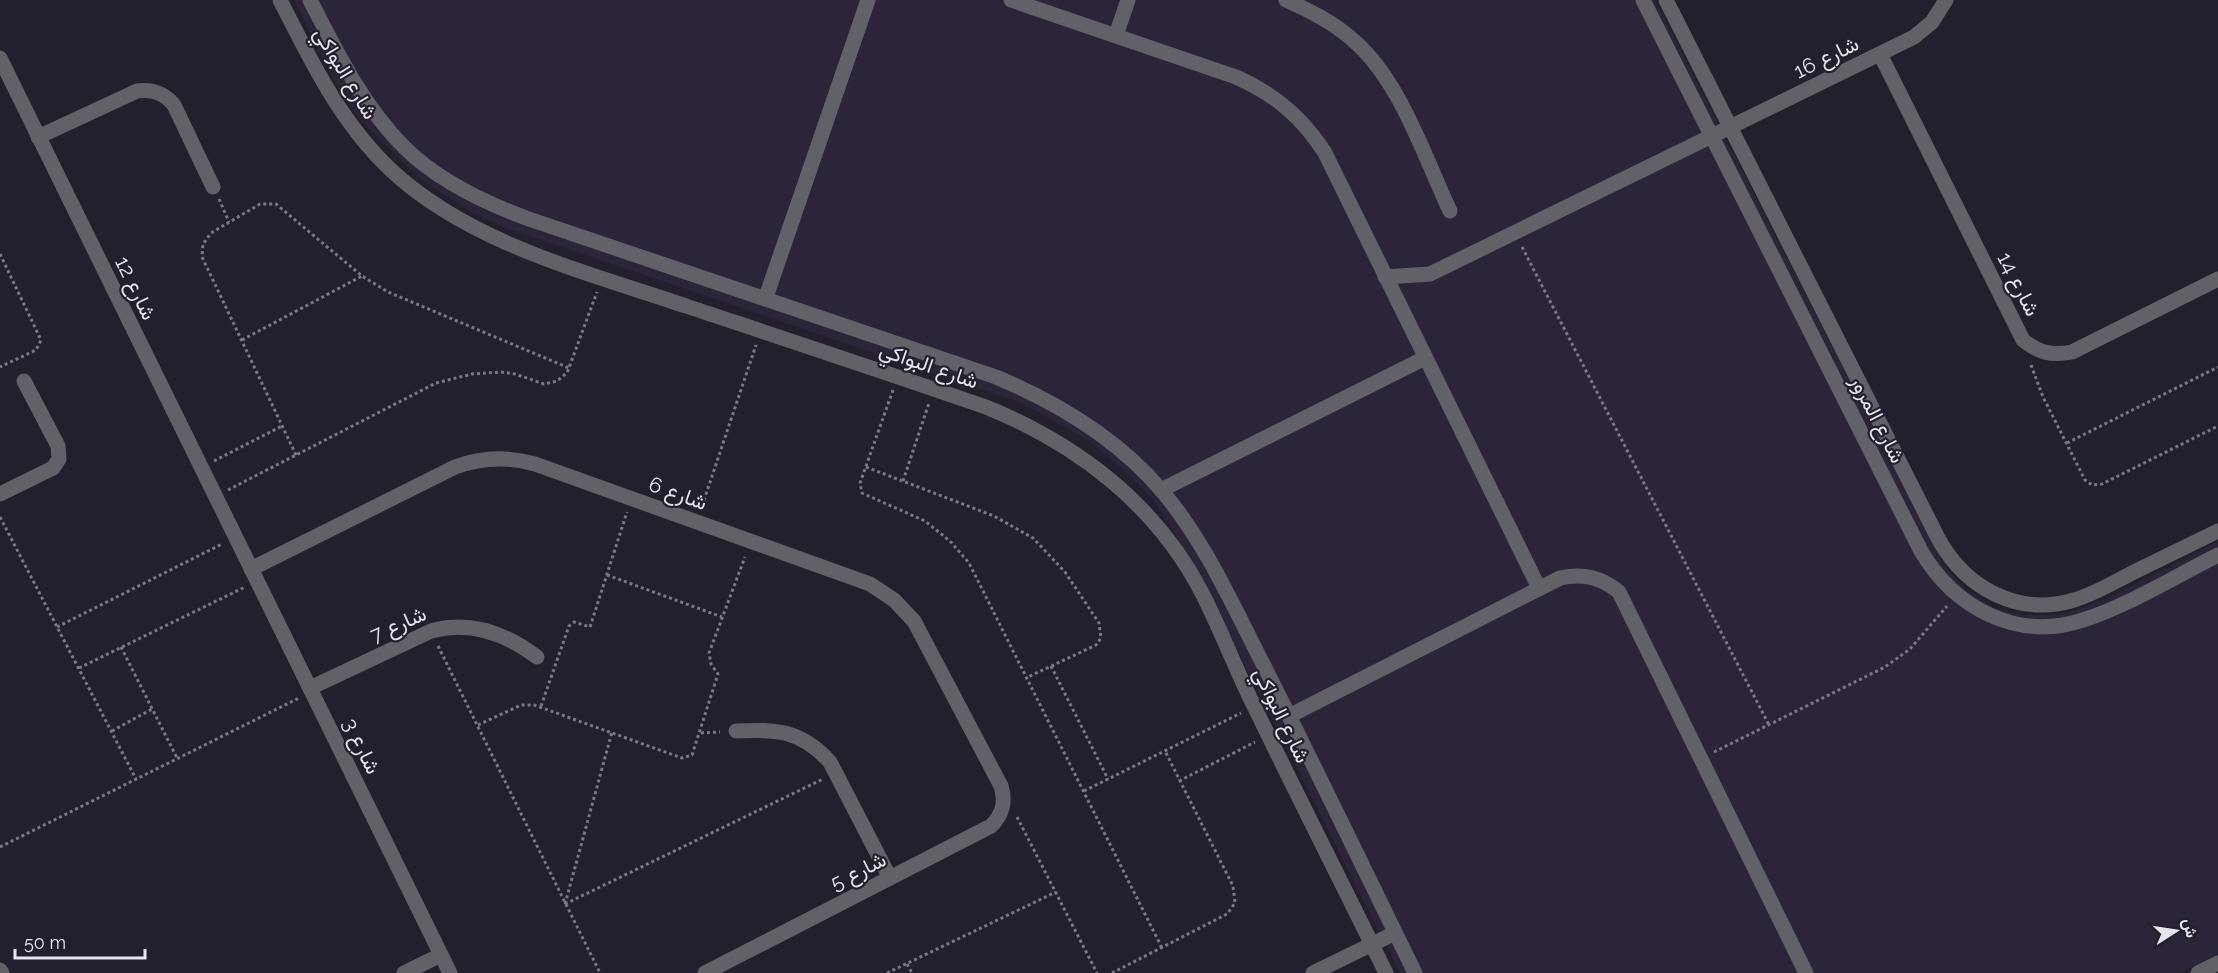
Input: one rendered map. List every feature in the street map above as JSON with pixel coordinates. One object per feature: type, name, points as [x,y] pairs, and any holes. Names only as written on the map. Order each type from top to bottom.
[{"type":"street","name":"شارع البواكي","points":[[280,0],[320,78],[351,127],[390,170],[436,206],[488,234],[603,278],[996,410],[1052,437],[1095,466],[1126,493],[1154,523],[1196,583],[1254,707],[1372,944],[1383,972]]},
{"type":"street","name":"شارع البواكي","points":[[310,0],[360,92],[381,120],[404,148],[462,189],[526,218],[996,376],[1037,394],[1076,417],[1112,443],[1161,490],[1200,544],[1289,716],[1415,973]]},
{"type":"street","points":[[766,297],[868,0]]},
{"type":"street","points":[[1011,0],[1236,77],[1272,95],[1287,107],[1314,136],[1325,153],[1539,588]]},
{"type":"street","points":[[1116,35],[1128,0]]},
{"type":"street","points":[[1286,0],[1337,27],[1355,41],[1381,69],[1400,103],[1450,211]]},
{"type":"street","name":"شارع المرور","points":[[1643,0],[1921,551],[1942,582],[1956,596],[1988,616],[2007,622],[2025,626],[2063,625],[2099,614],[2218,555]]},
{"type":"street","name":"شارع المرور","points":[[1666,0],[1939,540],[1947,555],[1969,579],[1982,588],[2011,601],[2027,604],[2060,604],[2090,594],[2218,531]]},
{"type":"street","name":"شارع 16","points":[[1385,277],[1430,274],[1516,235],[1924,30],[1940,13],[1946,0]]},
{"type":"street","name":"شارع 14","points":[[1880,54],[2023,340],[2041,352],[2051,354],[2072,352],[2218,279]]},
{"type":"street","name":"شارع 12","points":[[0,58],[236,537]]},
{"type":"street","points":[[38,137],[137,91],[154,91],[169,98],[174,105],[213,187]]},
{"type":"street","points":[[1161,490],[1425,358]]},
{"type":"street","points":[[0,494],[53,468],[59,459],[58,446],[24,381]]},
{"type":"street","name":"شارع 6","points":[[254,575],[455,467],[480,459],[521,460],[870,584],[904,610],[914,621],[1001,786]]},
{"type":"street","name":"شارع 3","points":[[236,537],[450,973]]},
{"type":"street","points":[[1289,716],[1560,578],[1583,576],[1603,581],[1619,592],[1806,973]]},
{"type":"street","name":"شارع 7","points":[[311,690],[430,631],[449,626],[487,630],[522,645],[537,657]]},
{"type":"street","points":[[736,731],[770,730],[794,735],[822,754],[890,878]]},
{"type":"street","name":"شارع 5","points":[[705,973],[991,826],[1003,810],[1001,786]]},
{"type":"street","points":[[1313,973],[1395,933]]},
{"type":"street","points":[[404,973],[441,955]]},
{"type":"street","points":[[1383,972],[1408,958]]},
{"type":"street","points":[[2198,973],[2218,963]]},
{"type":"path","points":[[213,187],[229,222]]},
{"type":"path","points":[[296,455],[202,257],[207,238],[260,204],[281,206],[362,276],[416,306],[569,368]]},
{"type":"path","points":[[1516,235],[1769,724]]},
{"type":"path","points":[[0,254],[41,340],[36,351],[0,367]]},
{"type":"path","points":[[241,340],[362,276]]},
{"type":"path","points":[[216,497],[419,391],[454,377],[501,372],[515,374],[544,384],[557,381],[569,368],[603,278]]},
{"type":"path","points":[[696,522],[760,331]]},
{"type":"path","points":[[2023,340],[2037,381],[2085,480],[2097,486],[2218,426]]},
{"type":"path","points":[[2067,443],[2218,367]]},
{"type":"path","points":[[897,377],[860,483],[866,497],[925,521],[950,541],[977,575],[1162,948]]},
{"type":"path","points":[[903,481],[934,389]]},
{"type":"path","points":[[202,468],[282,426]]},
{"type":"path","points":[[866,467],[1008,522],[1033,538],[1055,560],[1099,623],[1102,634],[1096,645],[1028,677]]},
{"type":"path","points":[[541,706],[569,626],[574,622],[590,627],[631,499]]},
{"type":"path","points":[[0,517],[136,779]]},
{"type":"path","points":[[57,627],[236,537]]},
{"type":"path","points":[[478,725],[521,705],[541,706],[682,758],[692,755],[718,674],[711,664],[708,653],[751,542]]},
{"type":"path","points":[[79,668],[254,575]]},
{"type":"path","points":[[607,575],[722,617]]},
{"type":"path","points":[[1699,759],[1885,667],[1910,649],[1956,596]]},
{"type":"path","points":[[430,631],[600,973]]},
{"type":"path","points":[[122,647],[177,759]]},
{"type":"path","points":[[1051,666],[1108,779]]},
{"type":"path","points":[[0,847],[311,690]]},
{"type":"path","points":[[1084,791],[1254,707]]},
{"type":"path","points":[[111,731],[152,709]]},
{"type":"path","points":[[566,904],[612,732]]},
{"type":"path","points":[[1179,781],[1268,735]]},
{"type":"path","points":[[1112,973],[1227,914],[1235,898],[1233,886],[1165,751]]},
{"type":"path","points":[[566,904],[835,774]]},
{"type":"path","points":[[1001,786],[1097,973]]},
{"type":"path","points":[[887,973],[1056,892]]},
{"type":"path","points":[[907,963],[912,973]]},
{"type":"shaded area","points":[[294,0],[1655,0],[1944,565],[1966,590],[1993,607],[2022,615],[2056,615],[2074,611],[2109,597],[2218,542],[2218,954],[2179,973],[1400,973],[1202,580],[1156,503],[1123,469],[1086,439],[1022,403],[506,228],[473,213],[419,178],[361,120],[334,80]]}]
